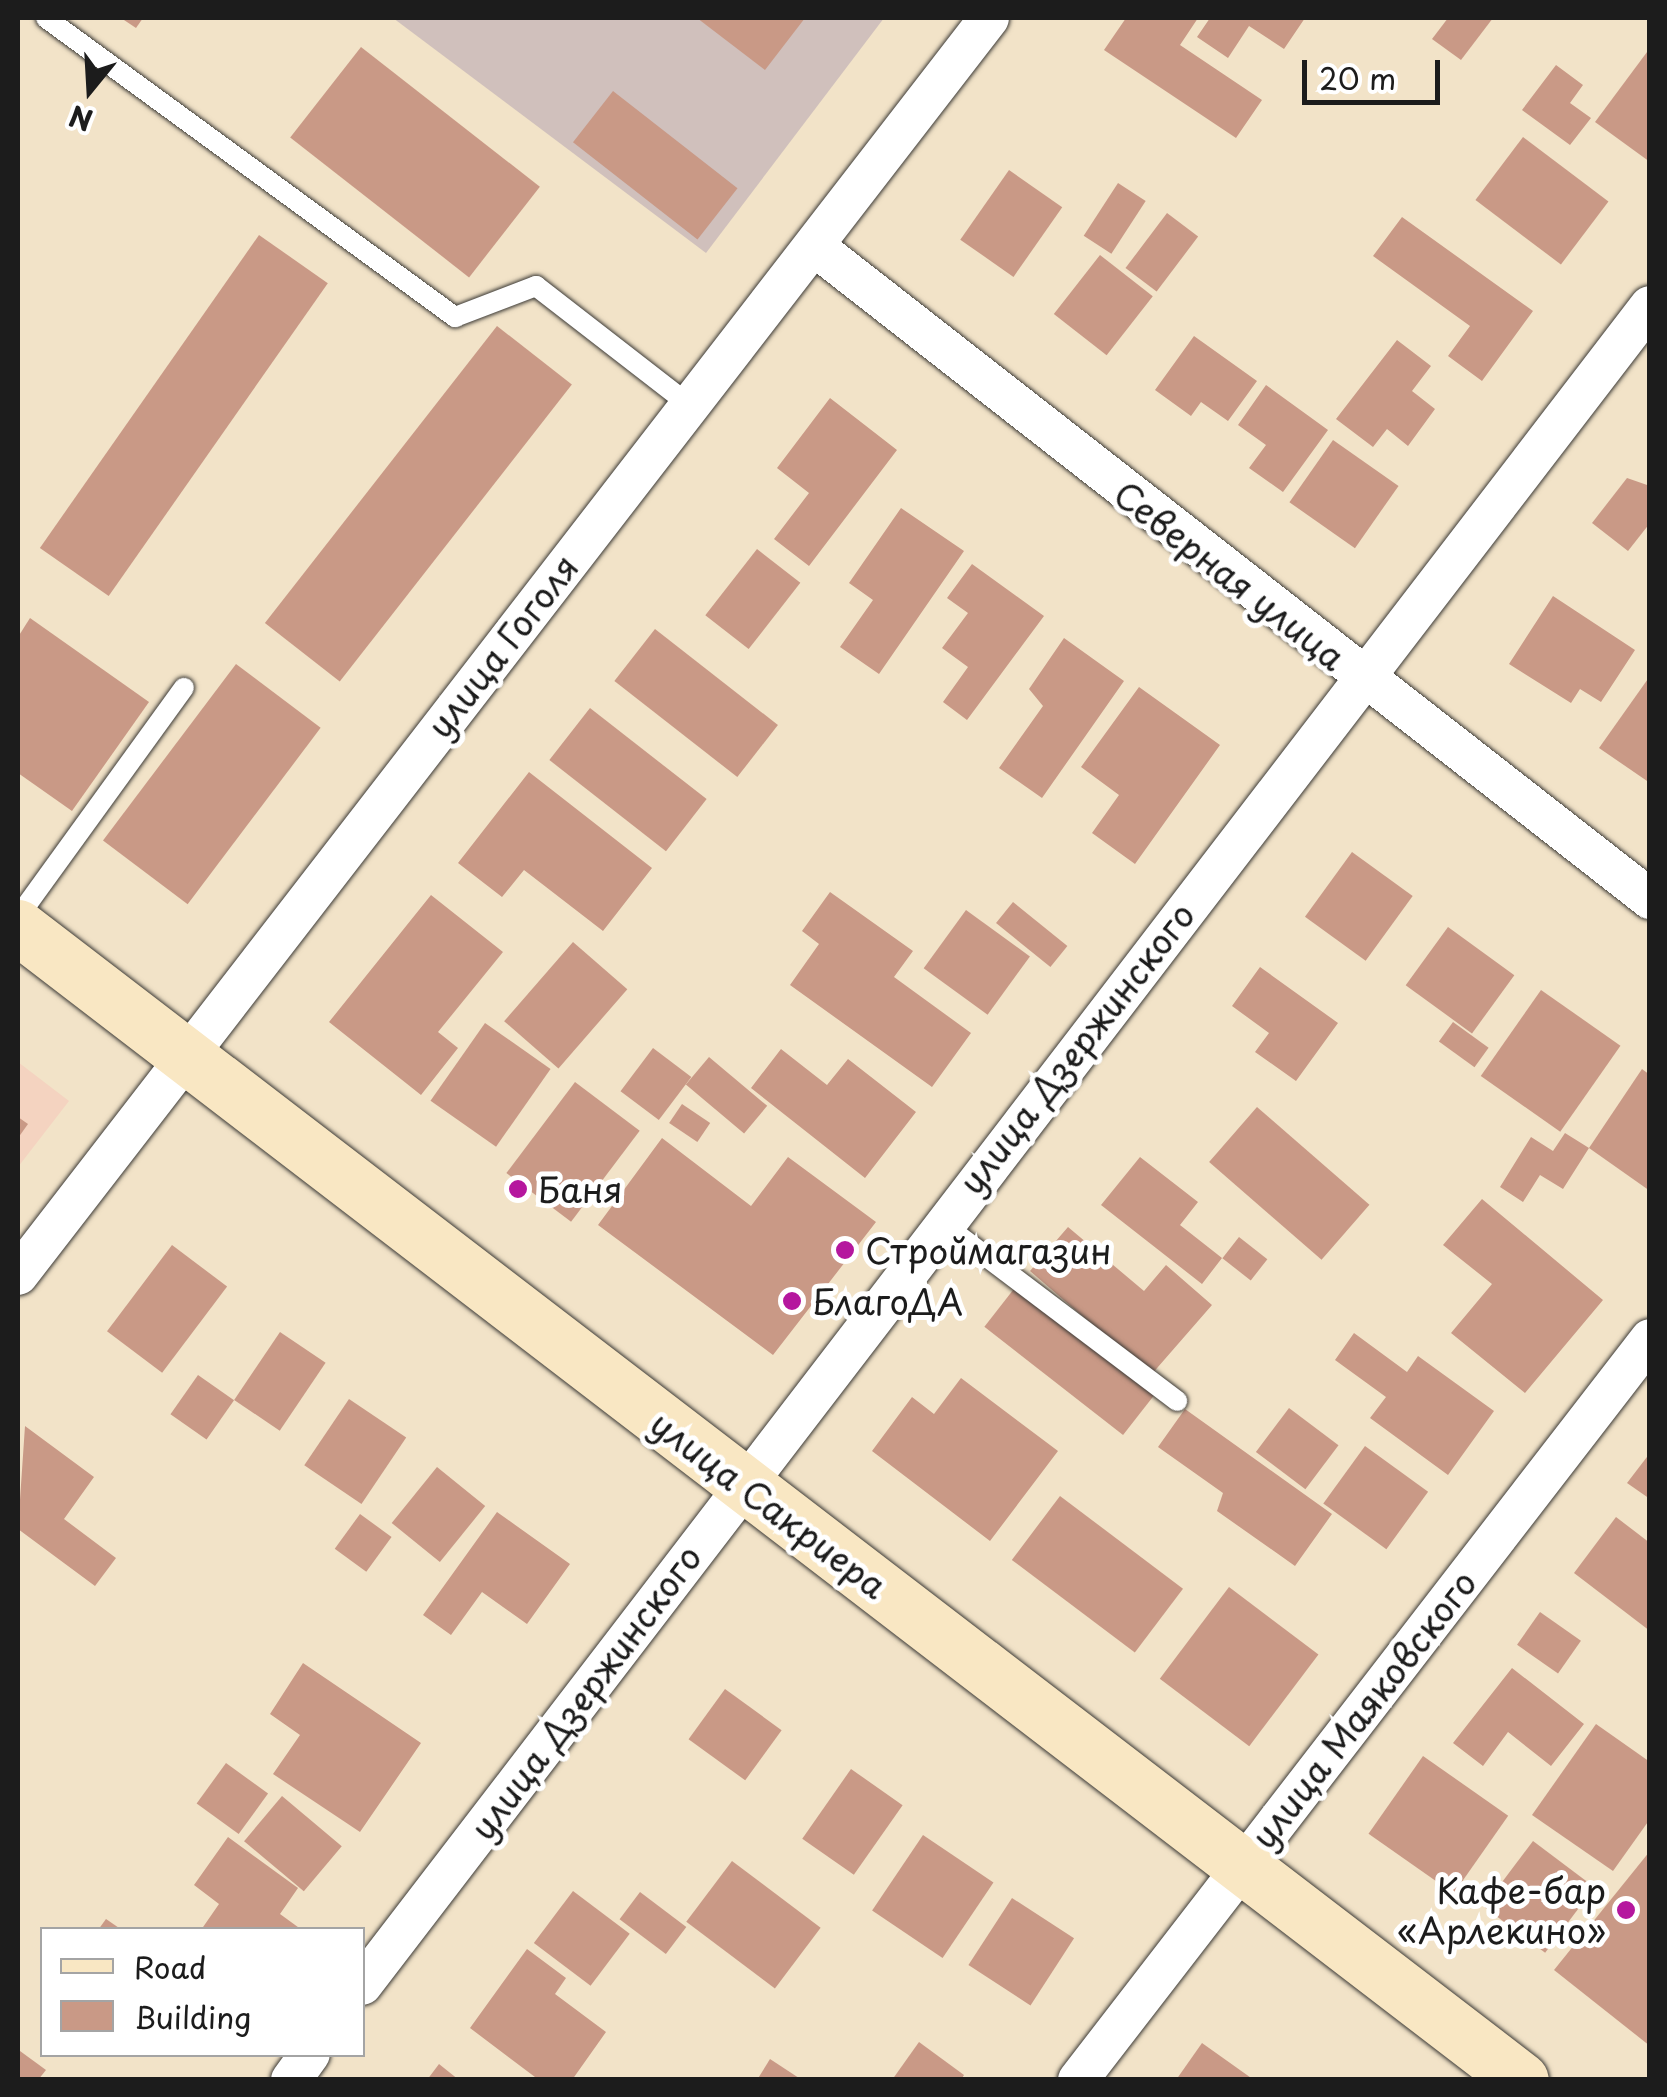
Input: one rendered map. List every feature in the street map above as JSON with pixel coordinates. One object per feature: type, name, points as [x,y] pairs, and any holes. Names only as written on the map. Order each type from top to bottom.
[{"type":"street","name":"улица Гоголя","points":[[18,1276],[989,18]]},
{"type":"street","name":"Северная улица","points":[[814,246],[1650,900]]},
{"type":"street","name":"улица Дзержинского","points":[[365,1981],[942,1223],[1650,306]]},
{"type":"street","name":"улица Сакриера","points":[[18,927],[1521,2080]]},
{"type":"street","name":"улица Маяковского","points":[[1078,2080],[1650,1339]]},
{"type":"street","points":[[291,2080],[308,2057]]},
{"type":"lane","points":[[46,18],[455,317],[536,286],[688,404]]},
{"type":"lane","points":[[18,917],[184,688]]},
{"type":"lane","points":[[942,1223],[1177,1401]]},
{"type":"shaded area","points":[[393,18],[884,18],[706,253]]},
{"type":"shaded area","points":[[18,1062],[69,1101],[18,1167]]},
{"type":"building","points":[[121,18],[143,18],[136,28]]},
{"type":"building","points":[[697,18],[805,18],[765,70]]},
{"type":"building","points":[[1126,18],[1198,18],[1180,45],[1262,100],[1236,138],[1104,50]]},
{"type":"building","points":[[1210,18],[1305,18],[1284,49],[1249,26],[1228,58],[1197,37]]},
{"type":"building","points":[[1448,18],[1493,18],[1461,60],[1432,39]]},
{"type":"building","points":[[361,47],[540,187],[469,277],[290,138]]},
{"type":"building","points":[[1650,48],[1650,162],[1595,122]]},
{"type":"building","points":[[1556,65],[1583,85],[1570,103],[1591,118],[1570,145],[1522,110]]},
{"type":"building","points":[[613,91],[738,188],[697,239],[573,142]]},
{"type":"building","points":[[1523,137],[1608,201],[1561,264],[1475,200]]},
{"type":"building","points":[[1009,170],[1062,207],[1013,277],[960,240]]},
{"type":"building","points":[[1118,183],[1146,201],[1111,254],[1084,236]]},
{"type":"building","points":[[1167,213],[1198,236],[1157,292],[1125,268]]},
{"type":"building","points":[[1402,217],[1533,311],[1482,381],[1448,356],[1470,326],[1373,256]]},
{"type":"building","points":[[259,235],[328,283],[109,596],[40,548]]},
{"type":"building","points":[[1100,255],[1153,296],[1107,355],[1054,314]]},
{"type":"building","points":[[497,326],[572,384],[340,682],[265,623]]},
{"type":"building","points":[[1194,336],[1257,381],[1228,421],[1201,402],[1191,416],[1155,390]]},
{"type":"building","points":[[1397,340],[1431,366],[1412,391],[1435,409],[1408,446],[1387,429],[1373,447],[1336,419]]},
{"type":"building","points":[[1266,385],[1328,430],[1283,492],[1249,468],[1266,445],[1238,425]]},
{"type":"building","points":[[830,398],[897,450],[809,566],[774,539],[809,493],[777,468]]},
{"type":"building","points":[[1333,440],[1399,486],[1355,548],[1289,502]]},
{"type":"building","points":[[1627,478],[1650,486],[1650,523],[1628,551],[1592,523]]},
{"type":"building","points":[[901,508],[964,551],[879,674],[840,647],[873,600],[849,583]]},
{"type":"building","points":[[757,549],[800,583],[749,649],[705,615]]},
{"type":"building","points":[[972,564],[1044,616],[967,720],[943,702],[968,667],[942,648],[968,613],[947,598]]},
{"type":"building","points":[[1553,596],[1635,650],[1601,702],[1580,689],[1571,703],[1509,664]]},
{"type":"building","points":[[30,618],[149,702],[72,811],[18,773],[18,637]]},
{"type":"building","points":[[655,629],[778,725],[737,777],[614,681]]},
{"type":"building","points":[[1064,638],[1124,681],[1042,798],[999,768],[1043,706],[1029,689]]},
{"type":"building","points":[[236,664],[321,728],[188,904],[103,840]]},
{"type":"building","points":[[1650,676],[1650,783],[1599,748]]},
{"type":"building","points":[[1139,687],[1220,745],[1135,864],[1092,833],[1119,795],[1081,767]]},
{"type":"building","points":[[590,708],[707,799],[666,851],[549,760]]},
{"type":"building","points":[[529,772],[652,868],[603,931],[524,870],[502,897],[458,863]]},
{"type":"building","points":[[1352,852],[1413,896],[1366,961],[1305,917]]},
{"type":"building","points":[[830,892],[913,951],[894,977],[971,1033],[932,1087],[790,985],[819,944],[802,931]]},
{"type":"building","points":[[431,895],[503,952],[438,1032],[458,1048],[421,1095],[329,1022]]},
{"type":"building","points":[[1013,902],[1067,946],[1050,967],[996,923]]},
{"type":"building","points":[[966,910],[1030,956],[988,1015],[924,968]]},
{"type":"building","points":[[1448,927],[1514,975],[1472,1033],[1406,985]]},
{"type":"building","points":[[573,942],[627,989],[558,1068],[504,1021]]},
{"type":"building","points":[[1260,967],[1338,1023],[1296,1081],[1255,1052],[1269,1033],[1232,1006]]},
{"type":"building","points":[[1541,990],[1620,1046],[1560,1132],[1481,1076]]},
{"type":"building","points":[[1453,1022],[1489,1048],[1474,1067],[1439,1041]]},
{"type":"building","points":[[485,1023],[551,1069],[496,1147],[431,1101]]},
{"type":"building","points":[[653,1048],[691,1077],[659,1120],[621,1091]]},
{"type":"building","points":[[781,1049],[827,1085],[848,1059],[916,1112],[865,1178],[751,1088]]},
{"type":"building","points":[[709,1057],[767,1106],[744,1133],[686,1085]]},
{"type":"building","points":[[1642,1069],[1650,1075],[1650,1191],[1589,1148]]},
{"type":"building","points":[[575,1082],[640,1131],[571,1222],[506,1173]]},
{"type":"building","points":[[682,1104],[710,1123],[697,1142],[669,1123]]},
{"type":"building","points":[[1257,1107],[1369,1205],[1322,1260],[1209,1162]]},
{"type":"building","points":[[18,1117],[28,1124],[18,1138]]},
{"type":"building","points":[[1565,1133],[1589,1148],[1563,1189],[1540,1175],[1523,1202],[1500,1187],[1531,1137],[1553,1151]]},
{"type":"building","points":[[662,1138],[751,1206],[788,1157],[876,1222],[773,1355],[598,1225]]},
{"type":"building","points":[[1140,1157],[1198,1202],[1180,1225],[1222,1258],[1202,1284],[1101,1205]]},
{"type":"building","points":[[1482,1199],[1603,1300],[1525,1393],[1451,1333],[1492,1284],[1443,1245]]},
{"type":"building","points":[[1068,1227],[1144,1291],[1166,1265],[1212,1305],[1151,1375],[1030,1271]]},
{"type":"building","points":[[1239,1237],[1267,1259],[1251,1280],[1222,1258]]},
{"type":"building","points":[[172,1245],[227,1287],[162,1373],[107,1331]]},
{"type":"building","points":[[1017,1285],[1156,1393],[1123,1435],[984,1327]]},
{"type":"building","points":[[280,1332],[326,1363],[280,1431],[234,1400]]},
{"type":"building","points":[[1354,1333],[1407,1372],[1418,1356],[1494,1411],[1448,1475],[1370,1418],[1386,1397],[1335,1360]]},
{"type":"building","points":[[198,1375],[234,1400],[207,1440],[170,1414]]},
{"type":"building","points":[[961,1378],[1058,1451],[990,1541],[872,1451],[912,1397],[934,1414]]},
{"type":"building","points":[[349,1399],[406,1438],[361,1504],[304,1465]]},
{"type":"building","points":[[1289,1408],[1339,1445],[1305,1489],[1256,1452]]},
{"type":"building","points":[[1185,1409],[1332,1514],[1295,1566],[1217,1511],[1223,1493],[1158,1447]]},
{"type":"building","points":[[25,1426],[94,1477],[64,1519],[116,1558],[95,1586],[18,1529]]},
{"type":"building","points":[[1365,1446],[1428,1492],[1386,1549],[1323,1503]]},
{"type":"building","points":[[1650,1453],[1650,1499],[1627,1483]]},
{"type":"building","points":[[437,1467],[485,1506],[440,1562],[392,1523]]},
{"type":"building","points":[[1060,1496],[1183,1589],[1135,1653],[1012,1560]]},
{"type":"building","points":[[497,1512],[570,1564],[527,1624],[482,1592],[451,1635],[423,1615]]},
{"type":"building","points":[[360,1514],[392,1537],[366,1572],[335,1549]]},
{"type":"building","points":[[1616,1517],[1650,1543],[1650,1631],[1574,1573]]},
{"type":"building","points":[[1229,1587],[1318,1654],[1249,1746],[1160,1679]]},
{"type":"building","points":[[1540,1612],[1581,1641],[1558,1673],[1517,1645]]},
{"type":"building","points":[[303,1663],[421,1743],[360,1832],[273,1774],[300,1735],[270,1714]]},
{"type":"building","points":[[1512,1668],[1584,1724],[1551,1766],[1508,1732],[1483,1766],[1453,1743]]},
{"type":"building","points":[[725,1689],[782,1730],[745,1780],[689,1739]]},
{"type":"building","points":[[1596,1724],[1650,1762],[1650,1819],[1613,1871],[1532,1815]]},
{"type":"building","points":[[1423,1756],[1508,1816],[1454,1893],[1369,1834]]},
{"type":"building","points":[[226,1763],[268,1794],[239,1834],[197,1803]]},
{"type":"building","points":[[851,1769],[903,1805],[854,1875],[802,1839]]},
{"type":"building","points":[[282,1796],[342,1846],[304,1891],[244,1841]]},
{"type":"building","points":[[923,1835],[993,1883],[943,1958],[872,1910]]},
{"type":"building","points":[[228,1837],[298,1888],[280,1914],[298,1927],[203,1927],[219,1904],[194,1885]]},
{"type":"building","points":[[1533,1841],[1594,1887],[1545,1953],[1484,1906]]},
{"type":"building","name":"Кафе-бар «Арлекино»","points":[[1650,1851],[1650,2046],[1554,1970]]},
{"type":"building","points":[[732,1861],[821,1928],[775,1988],[686,1922]]},
{"type":"building","points":[[573,1891],[630,1934],[591,1986],[534,1943]]},
{"type":"building","points":[[640,1892],[686,1927],[666,1954],[620,1919]]},
{"type":"building","points":[[1012,1898],[1074,1938],[1030,2005],[968,1965]]},
{"type":"building","points":[[106,1919],[118,1927],[100,1927]]},
{"type":"building","points":[[527,1949],[566,1978],[555,1994],[606,2032],[572,2080],[539,2080],[470,2028]]},
{"type":"building","points":[[919,2042],[964,2075],[961,2080],[892,2080]]},
{"type":"building","points":[[1202,2043],[1254,2080],[1176,2080]]},
{"type":"building","points":[[20,2051],[46,2070],[38,2080],[18,2080]]},
{"type":"building","points":[[770,2059],[802,2080],[757,2080]]},
{"type":"building","points":[[439,2064],[459,2080],[427,2080]]},
{"type":"place","name":"Баня","points":[[518,1189]]},
{"type":"place","name":"Строймагазин","points":[[845,1250]]},
{"type":"place","name":"БлагоДА","points":[[792,1301]]},
{"type":"place","name":"Кафе-бар «Арлекино»","points":[[1626,1910]]}]
